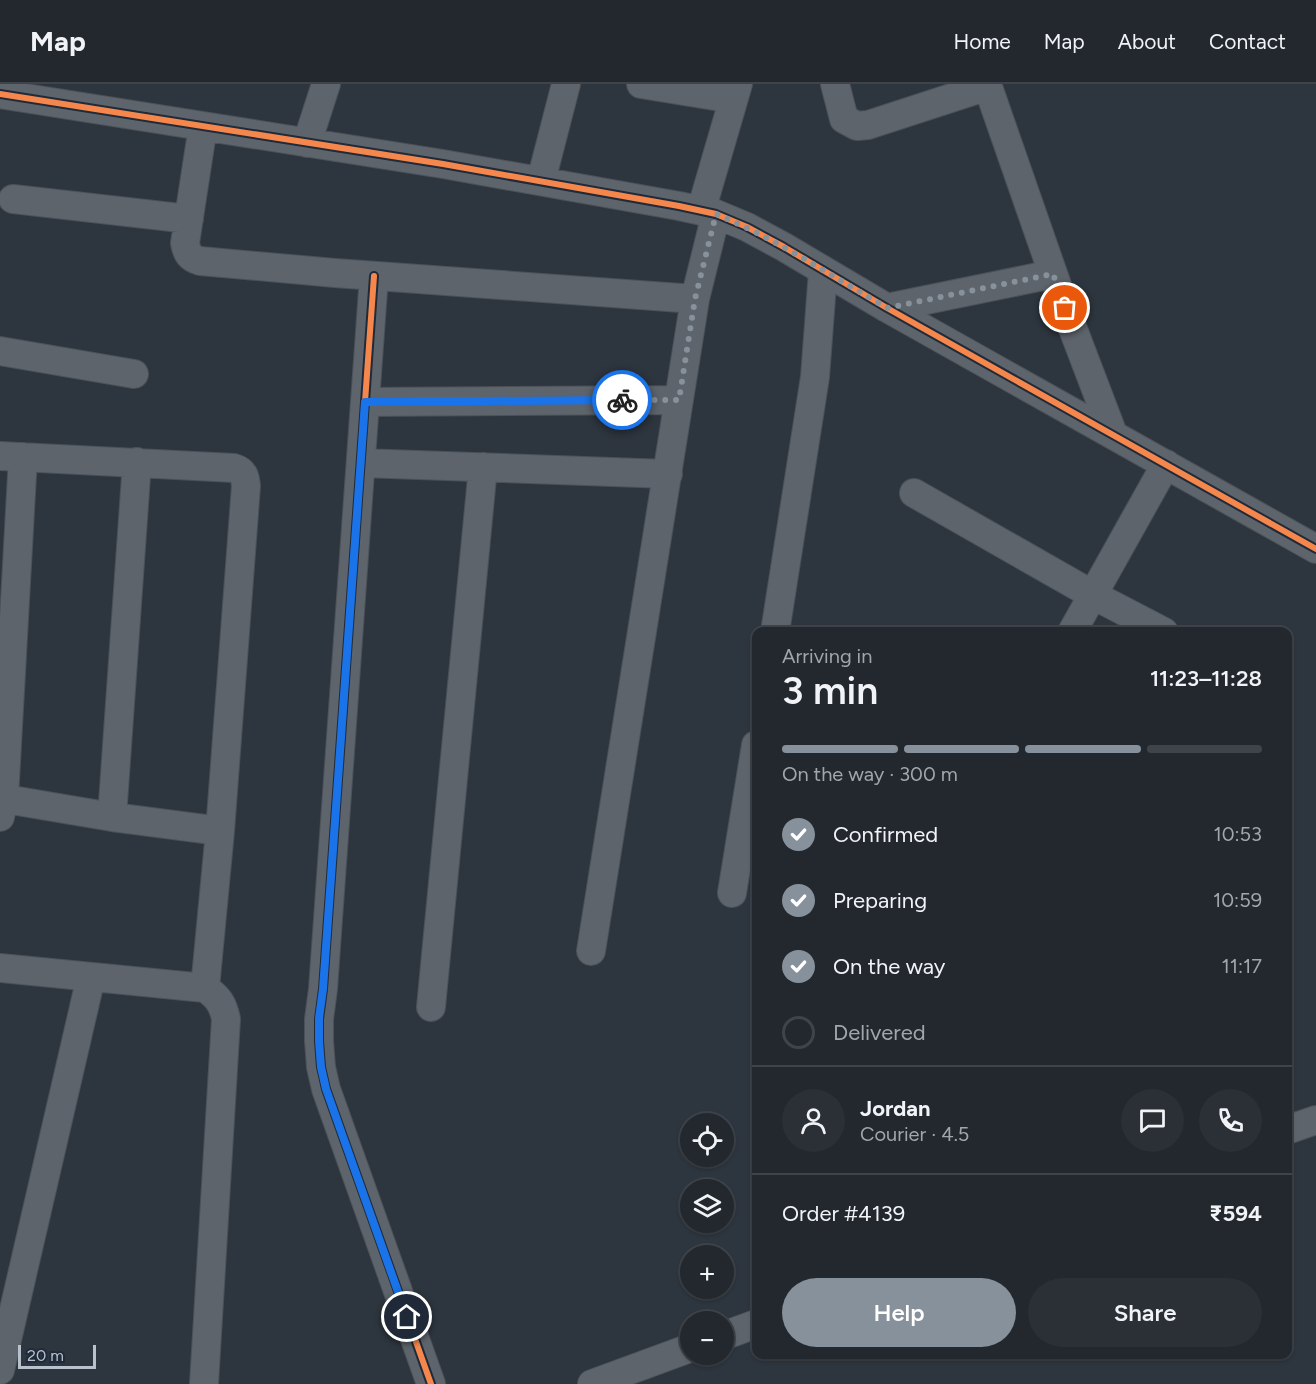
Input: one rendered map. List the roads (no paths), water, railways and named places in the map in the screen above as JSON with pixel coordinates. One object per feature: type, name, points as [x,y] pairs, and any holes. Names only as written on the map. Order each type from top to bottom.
[{"type":"street","points":[[307,143],[326,84]]},
{"type":"street","points":[[541,181],[566,84]]},
{"type":"street","points":[[591,951],[708,213],[735,92],[641,84]]},
{"type":"street","points":[[835,84],[844,119],[856,126],[868,125],[987,85],[1053,274],[1113,434]]},
{"type":"street","points":[[0,94],[541,181],[708,213],[747,227],[1316,549]]},
{"type":"street","points":[[203,126],[185,243],[186,252],[191,258],[200,261],[374,276],[695,299]]},
{"type":"street","points":[[13,200],[189,219]]},
{"type":"street","points":[[776,627],[815,377],[823,271]]},
{"type":"street","points":[[887,308],[1053,274]]},
{"type":"street","points":[[374,276],[323,989],[319,1018],[321,1067],[334,1115],[431,1384]]},
{"type":"street","points":[[0,351],[134,374]]},
{"type":"street","points":[[365,402],[679,400]]},
{"type":"street","points":[[205,988],[220,831],[245,478],[239,470],[234,468],[12,456],[1,804],[220,831]]},
{"type":"street","points":[[112,817],[137,462]]},
{"type":"street","points":[[361,463],[668,474]]},
{"type":"street","points":[[1075,627],[1166,464]]},
{"type":"street","points":[[431,1007],[483,467]]},
{"type":"street","points":[[914,493],[1093,595],[1154,627]]},
{"type":"street","points":[[732,893],[752,770]]},
{"type":"street","points":[[0,968],[205,988],[223,1004],[226,1019],[204,1384]]},
{"type":"street","points":[[0,1370],[91,977]]},
{"type":"street","points":[[1292,1128],[1316,1120]]},
{"type":"street","points":[[734,1332],[752,1325]]},
{"type":"street","points":[[592,1384],[680,1352]]}]
